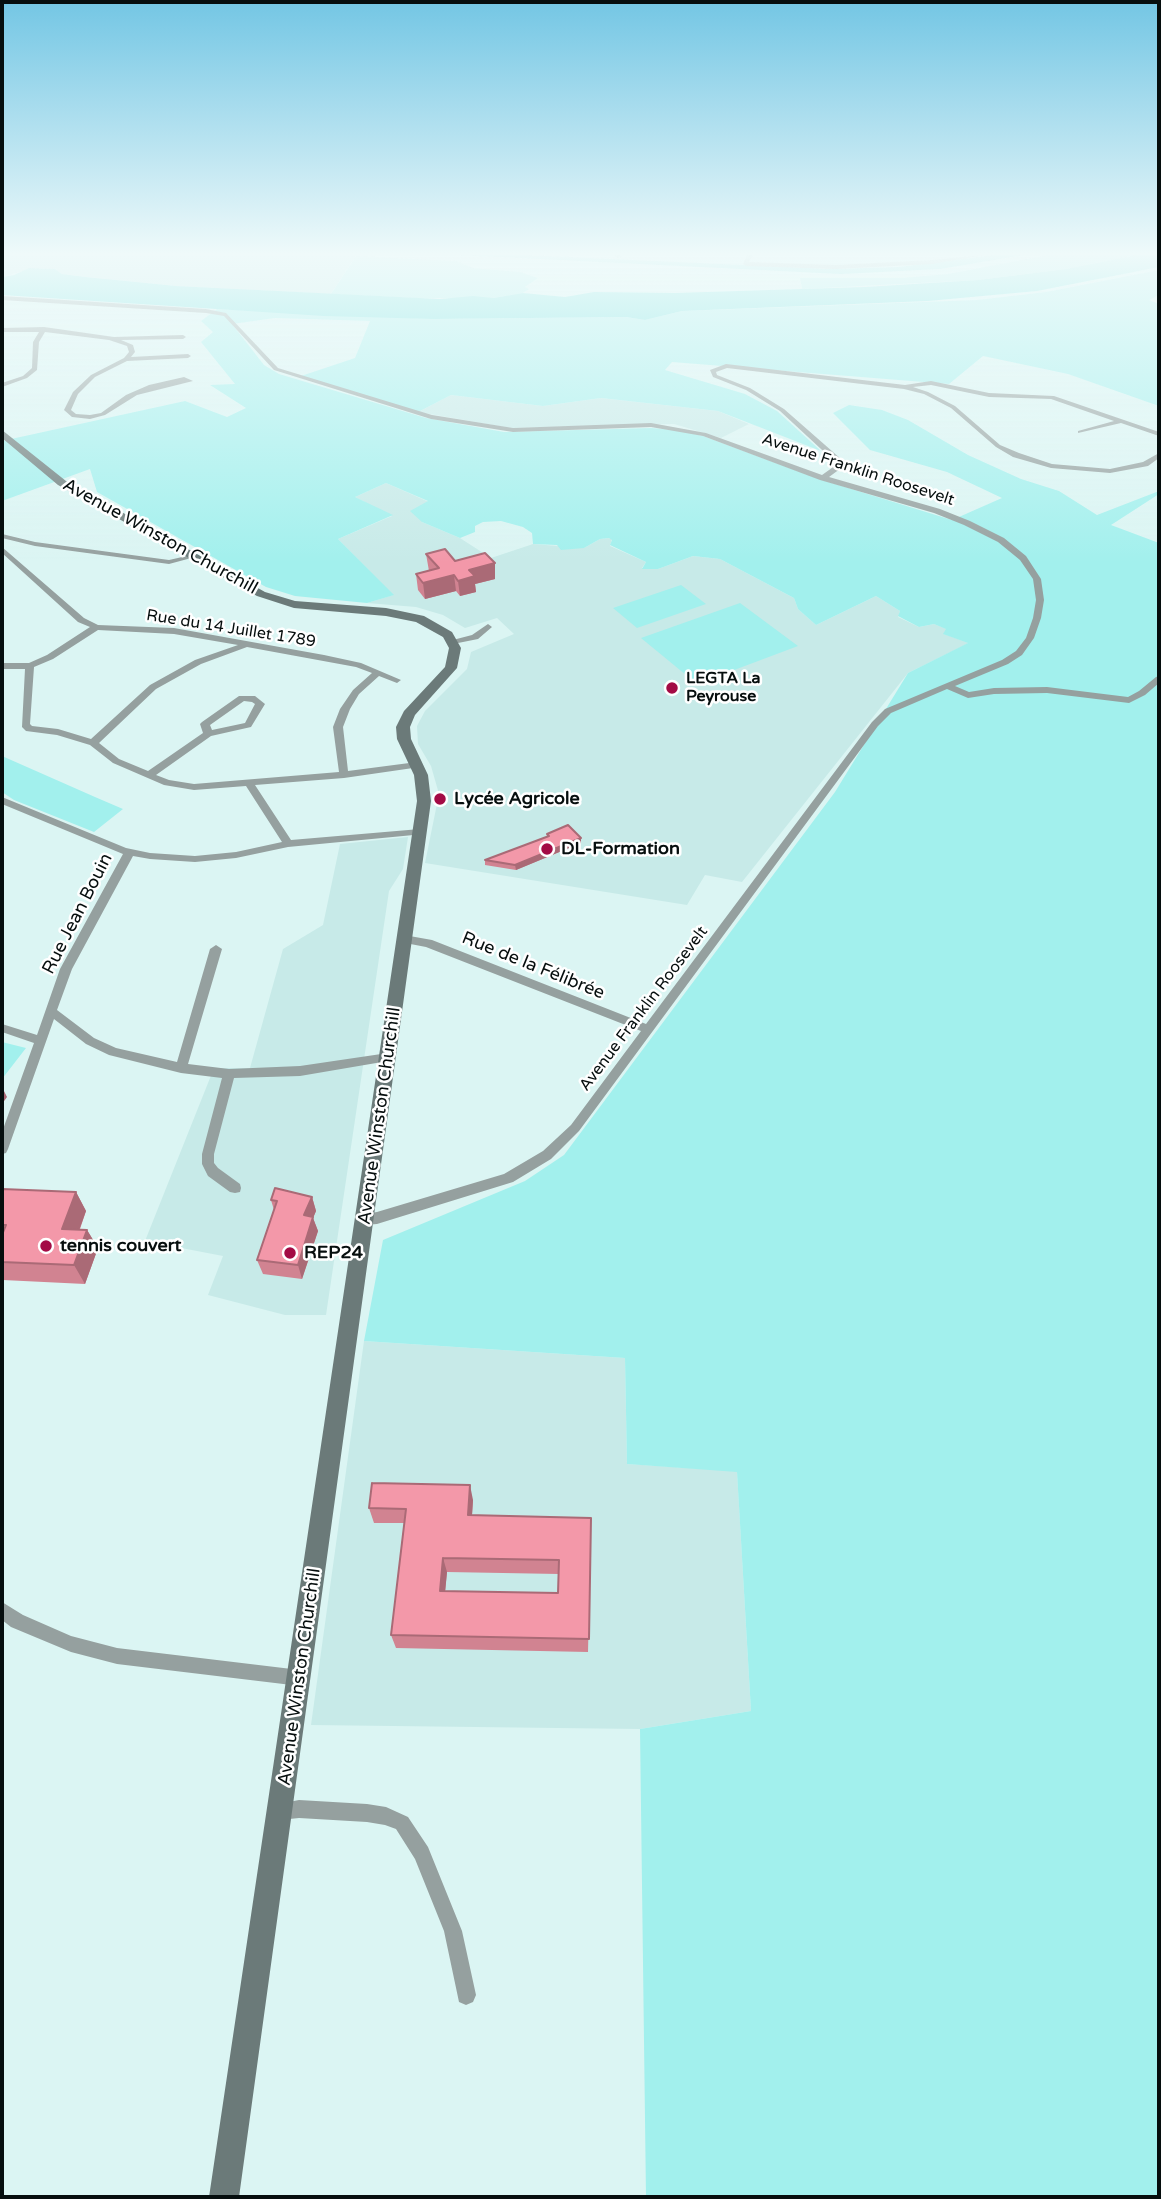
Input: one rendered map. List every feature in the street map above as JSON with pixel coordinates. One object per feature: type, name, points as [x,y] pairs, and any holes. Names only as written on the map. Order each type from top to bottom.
[{"type":"main road","name":"Avenue Winston Churchill","points":[[2,433],[62,483],[247,587],[276,599],[321,608],[406,615],[439,628],[453,641],[456,654],[451,667],[405,719],[404,739],[417,765],[424,801],[224,2197]]},
{"type":"street","points":[[2,385],[25,377],[35,369],[35,358]]},
{"type":"street","points":[[135,393],[190,381],[173,381],[135,393],[97,416],[81,417],[67,412],[69,402],[83,385],[126,359],[155,358]]},
{"type":"street","name":"Avenue Franklin Roosevelt","points":[[266,358],[276,369],[431,417],[513,430],[613,426],[678,428],[704,433],[823,478],[937,510],[967,523],[1001,540],[1023,558],[1037,579],[1040,600],[1030,638],[1019,653],[1005,662],[888,711],[875,724],[575,1128],[547,1155],[508,1178],[377,1218],[365,1219]]},
{"type":"street","points":[[823,478],[840,466],[838,461],[782,410],[748,389],[715,376],[712,371],[726,366],[905,387],[940,400],[998,446],[1034,462],[1068,469],[1110,471],[1145,464],[1159,455]]},
{"type":"street","points":[[905,387],[931,383],[989,395],[1052,397],[1159,434]]},
{"type":"street","points":[[1080,432],[1122,421]]},
{"type":"street","points":[[2,536],[35,544],[169,562],[191,557]]},
{"type":"street","points":[[2,549],[81,620],[96,627]]},
{"type":"street","points":[[2,666],[30,666],[51,657],[96,627]]},
{"type":"street","name":"Rue du 14 Juillet 1789","points":[[96,627],[143,628],[246,644],[346,662],[397,680]]},
{"type":"street","points":[[453,641],[475,637],[488,628]]},
{"type":"street","points":[[93,743],[127,708],[153,687],[198,662],[246,644]]},
{"type":"street","points":[[30,666],[25,725],[30,729],[58,732],[93,743],[116,761],[167,783],[194,787],[344,775],[417,765]]},
{"type":"street","points":[[344,775],[338,727],[356,692],[377,673]]},
{"type":"street","points":[[947,687],[968,695],[994,691],[1047,690],[1129,700],[1159,679]]},
{"type":"street","points":[[149,775],[208,734],[248,725],[260,704],[255,699],[242,698],[205,724],[208,734]]},
{"type":"street","points":[[249,783],[288,844]]},
{"type":"street","points":[[2,800],[129,853],[195,859],[236,855],[288,844],[420,832]]},
{"type":"street","name":"Rue Jean Bouin","points":[[2,1149],[66,969],[129,853]]},
{"type":"street","name":"Rue de la Félibrée","points":[[404,939],[428,943],[648,1029]]},
{"type":"street","points":[[181,1068],[216,949]]},
{"type":"street","points":[[51,1011],[90,1041],[113,1052],[181,1068],[229,1073],[300,1071],[388,1058]]},
{"type":"street","points":[[2,1028],[40,1041]]},
{"type":"street","points":[[229,1073],[208,1154],[208,1164],[213,1172],[235,1188]]},
{"type":"street","points":[[2,1610],[17,1621],[71,1644],[117,1656],[300,1678]]},
{"type":"street","points":[[280,1811],[299,1809],[367,1813],[386,1816],[402,1823],[422,1853],[453,1930],[466,1995]]},
{"type":"shaded area","points":[[214,358],[258,358],[264,365],[279,374],[426,418],[504,432],[651,428],[677,430],[703,436],[819,479],[952,520],[1002,498],[947,472],[870,450],[833,413],[849,405],[882,410],[908,420],[968,455],[1021,479],[1059,491],[1097,515],[1159,491],[1159,494],[1111,525],[1159,543],[1159,2197],[646,2197],[640,1729],[751,1711],[737,1472],[627,1464],[625,1358],[364,1341],[383,1240],[525,1181],[564,1155],[835,792],[908,673],[968,643],[943,634],[946,629],[934,624],[919,627],[898,616],[900,611],[876,596],[816,625],[798,609],[794,598],[720,559],[693,556],[658,569],[642,569],[646,562],[610,545],[612,540],[609,538],[600,539],[584,548],[561,550],[557,545],[533,544],[532,533],[523,527],[501,521],[483,522],[475,526],[475,532],[460,538],[422,522],[410,511],[428,501],[386,483],[355,497],[393,515],[338,539],[394,595],[367,603],[295,596],[266,587],[97,492],[90,469],[2,501],[2,441],[185,401],[227,417],[246,408],[210,385],[235,384]]},
{"type":"shaded area","points":[[355,358],[981,358],[949,384],[672,362],[665,370],[745,394],[777,411],[821,451],[718,411],[601,398],[543,406],[451,395],[418,412],[301,376]]},
{"type":"shaded area","points":[[991,358],[1159,358],[1159,406],[1068,374]]},
{"type":"shaded area","points":[[451,395],[543,406],[601,398],[718,411],[749,424],[721,438],[674,424],[510,428],[418,412]]},
{"type":"shaded area","name":"LEGTA La Peyrouse","points":[[386,483],[429,502],[422,522],[460,538],[491,558],[533,544],[584,548],[600,539],[609,538],[612,539],[610,546],[646,562],[642,568],[658,569],[693,556],[720,559],[794,598],[798,609],[816,625],[876,596],[900,611],[898,617],[919,627],[934,624],[947,629],[944,634],[969,643],[908,673],[742,882],[705,875],[687,905],[425,863],[439,794],[431,766],[418,744],[417,726],[425,711],[467,669],[471,652],[514,634],[497,618],[465,628],[443,615],[416,607],[367,603],[393,595],[338,539],[392,516],[355,497]]},
{"type":"shaded area","points":[[681,585],[706,604],[637,628],[613,608]]},
{"type":"shaded area","points":[[740,603],[798,646],[697,684],[641,638]]},
{"type":"shaded area","points":[[2,756],[123,809],[94,832],[14,800],[2,792]]},
{"type":"shaded area","points":[[408,837],[403,869],[389,891],[326,1315],[285,1315],[208,1295],[223,1256],[145,1241],[214,1068],[250,1068],[283,949],[323,925],[340,844]]},
{"type":"shaded area","points":[[2,1042],[26,1048],[2,1079]]},
{"type":"shaded area","points":[[364,1341],[625,1358],[627,1464],[737,1471],[751,1711],[640,1729],[311,1725]]},
{"type":"building","points":[[445,549],[455,561],[485,553],[495,563],[469,570],[475,576],[458,581],[454,575],[423,583],[416,574],[439,568],[426,554]]},
{"type":"building","points":[[568,825],[581,838],[515,865],[485,860],[549,836],[547,834]]},
{"type":"building","points":[[275,1188],[312,1197],[304,1215],[313,1217],[298,1265],[257,1260],[277,1201],[271,1200]]},
{"type":"building","name":"tennis couvert","points":[[2,1189],[76,1192],[62,1229],[87,1230],[74,1265],[2,1262],[2,1235],[6,1225],[2,1225]]},
{"type":"building","points":[[372,1483],[470,1485],[468,1515],[591,1518],[589,1639],[391,1635],[406,1509],[369,1508]],"holes":[[[443,1558],[559,1560],[558,1593],[440,1591]]]},
{"type":"place","name":"LEGTA La Peyrouse","points":[[672,688]]},
{"type":"place","name":"Lycée Agricole","points":[[440,799]]},
{"type":"place","name":"DL-Formation","points":[[547,849]]},
{"type":"place","name":"tennis couvert","points":[[46,1246]]},
{"type":"place","name":"REP24","points":[[290,1253]]}]
